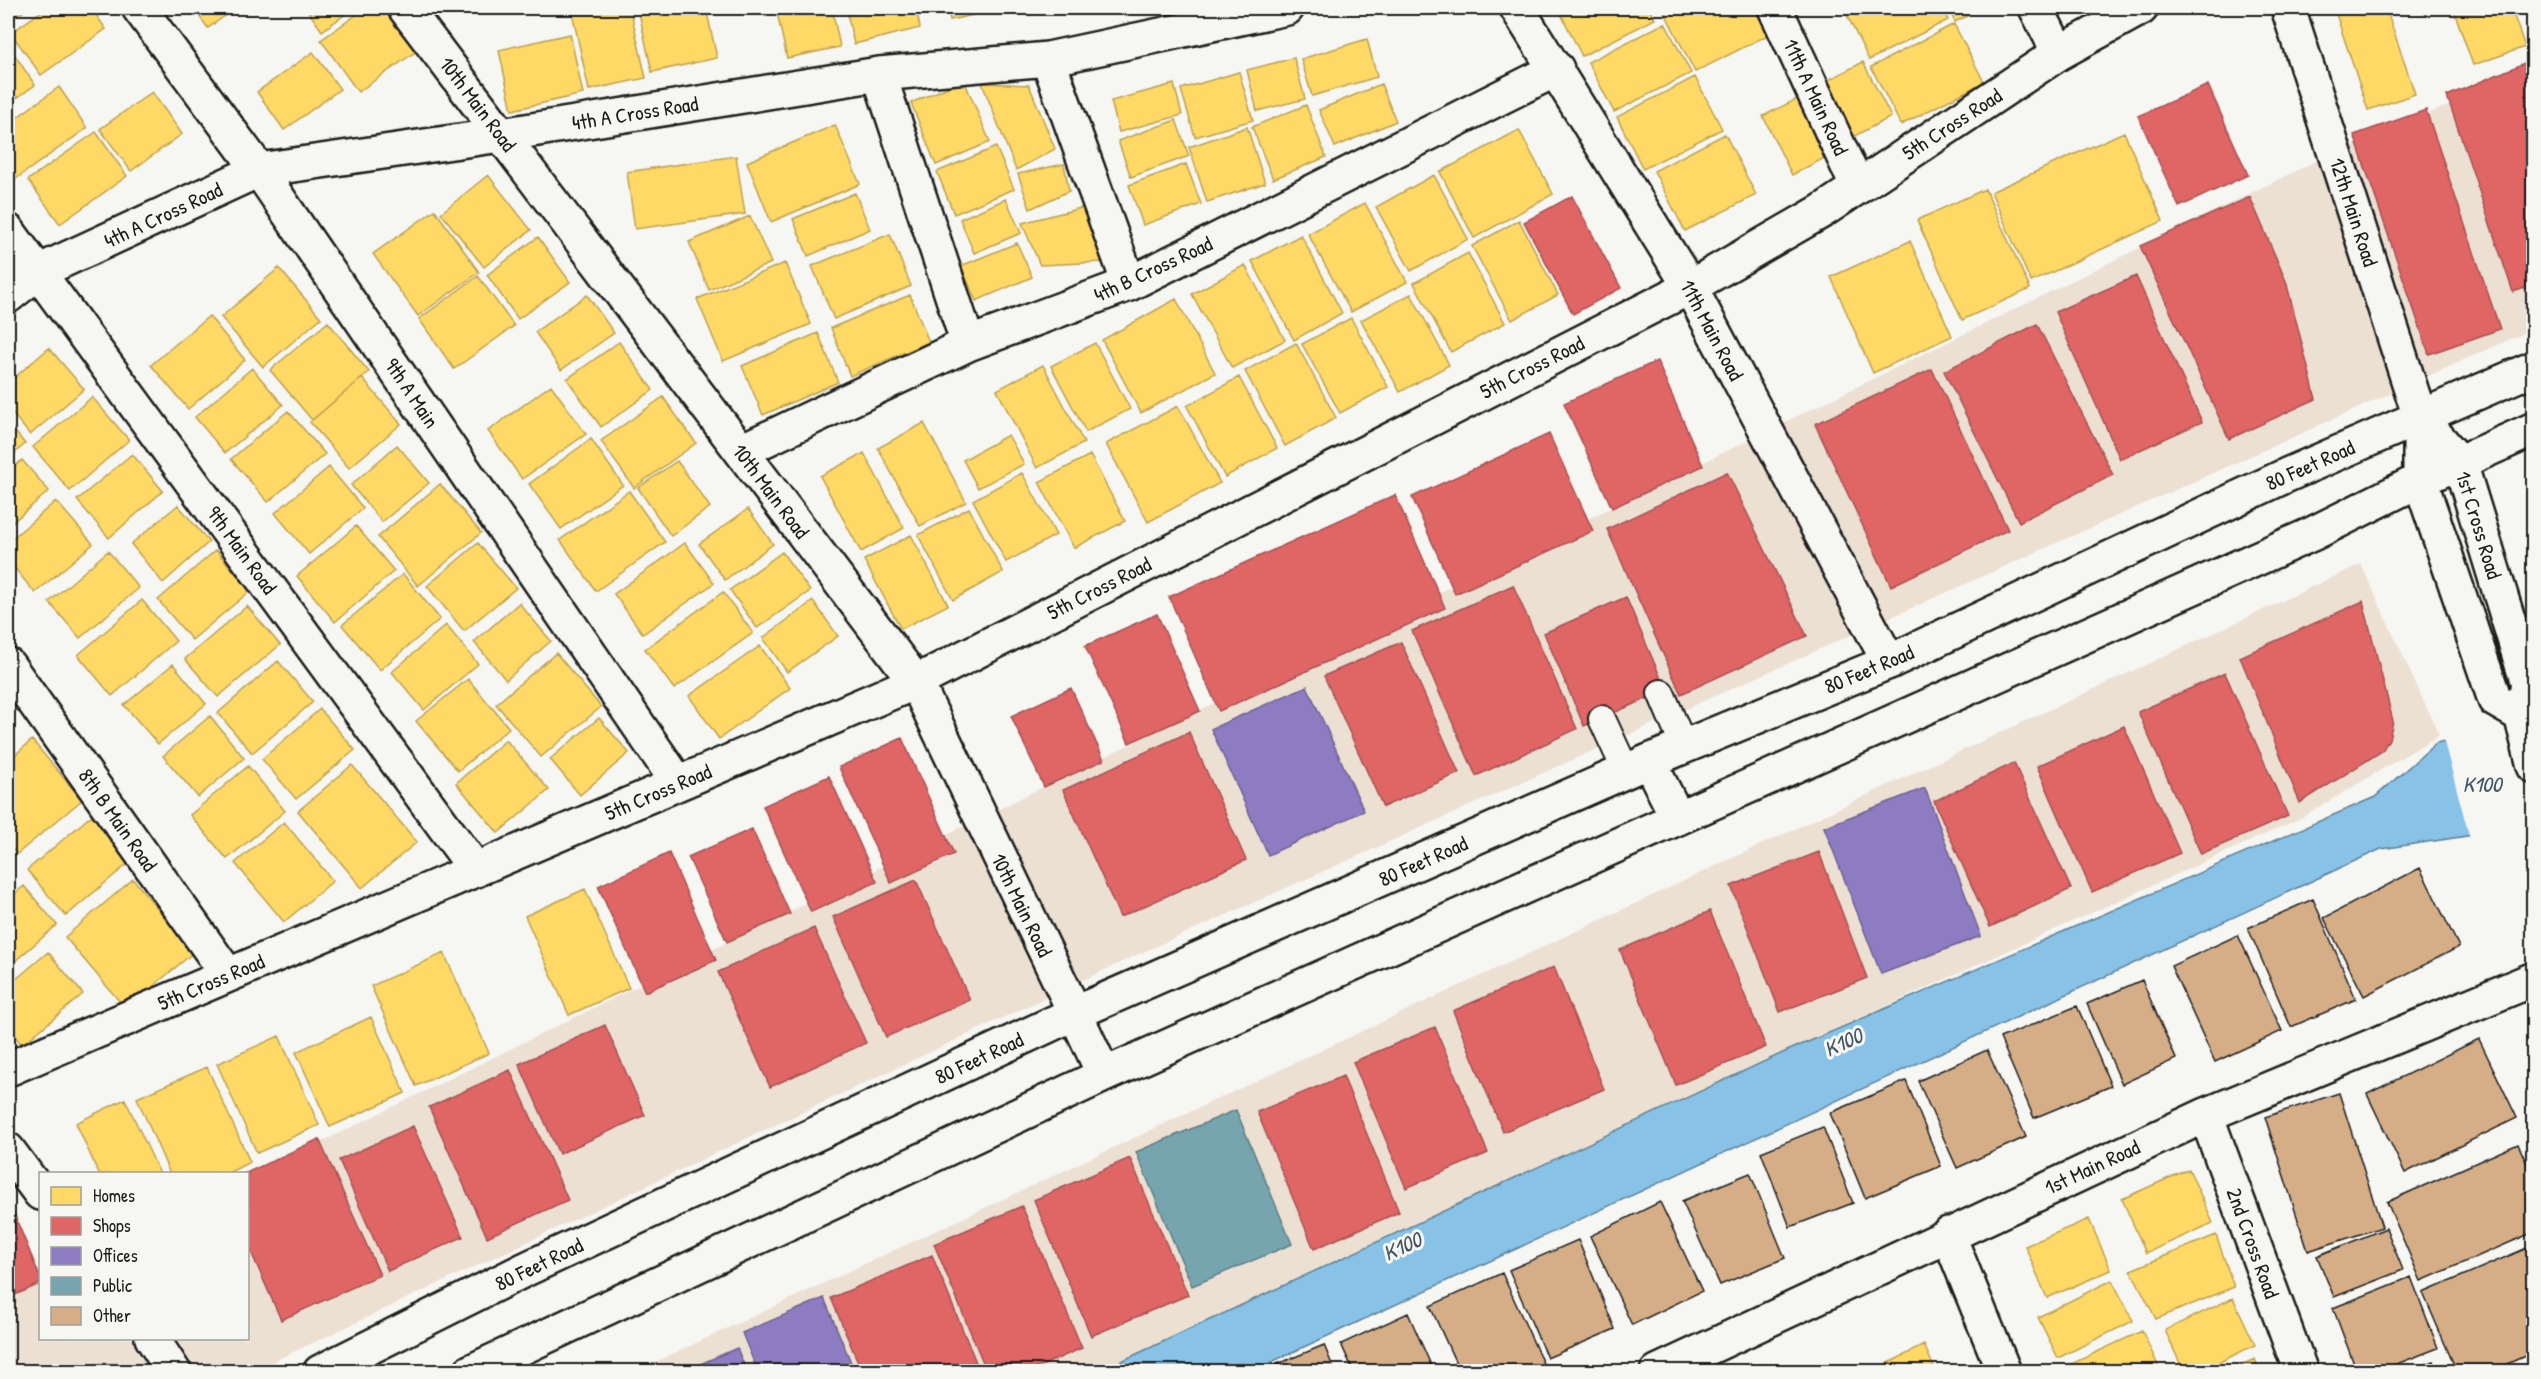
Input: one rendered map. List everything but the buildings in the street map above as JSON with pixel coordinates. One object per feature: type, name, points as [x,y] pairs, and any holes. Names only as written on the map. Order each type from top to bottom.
[{"type":"street","name":"9th A Main","points":[[139,8],[259,170],[678,783]]},
{"type":"street","name":"10th Main Road","points":[[405,8],[915,682],[1104,1075]]},
{"type":"street","name":"4th A Cross Road","points":[[8,296],[38,272],[259,170],[501,135],[879,74],[1048,59],[1287,8]]},
{"type":"street","name":"11th Main Road","points":[[1517,8],[1690,286],[1889,662]]},
{"type":"street","name":"11th A Main Road","points":[[1775,8],[1857,186]]},
{"type":"street","points":[[2036,8],[2059,54]]},
{"type":"street","name":"5th Cross Road","points":[[8,1069],[915,682],[1690,286],[1822,211],[2059,54],[2141,8]]},
{"type":"street","name":"12th Main Road","points":[[2288,8],[2420,417]]},
{"type":"street","points":[[1048,59],[1129,284]]},
{"type":"street","name":"4th B Cross Road","points":[[741,451],[968,344],[1129,284],[1557,69]]},
{"type":"street","points":[[879,74],[968,344]]},
{"type":"street","name":"9th Main Road","points":[[8,231],[476,870]]},
{"type":"street","name":"80 Feet Road","points":[[320,1371],[524,1270],[1075,1013],[1638,766],[1889,662],[2287,475],[2534,368]]},
{"type":"street","name":"1st Cross Road","points":[[2420,417],[2460,463],[2528,684],[2521,715],[2534,766]]},
{"type":"street","name":"1st Cross Road","points":[[2420,417],[2420,480],[2495,700],[2521,715]]},
{"type":"street","points":[[470,1371],[1104,1075],[2301,539],[2420,480],[2534,429]]},
{"type":"street","name":"8th B Main Road","points":[[8,665],[228,975]]},
{"type":"street","points":[[1638,766],[1677,817]]},
{"type":"street","name":"1st Main Road","points":[[1667,1370],[1948,1234],[2206,1115],[2534,979]]},
{"type":"street","name":"2nd Cross Road","points":[[2206,1115],[2301,1371]]},
{"type":"street","points":[[8,1150],[39,1192]]},
{"type":"street","points":[[1948,1234],[2004,1371]]},
{"type":"street","points":[[153,1340],[174,1371]]},
{"type":"lane","points":[[1661,693],[1684,747]]},
{"type":"lane","points":[[1602,719],[1638,766]]},
{"type":"shaded area","points":[[2533,70],[2533,329],[2426,377],[2406,339],[2425,378],[1130,958],[253,1371],[8,1372],[8,1296],[39,1280],[39,1340],[249,1340],[249,1178],[2316,161]]},
{"type":"shaded area","points":[[2361,564],[2439,735],[2301,818],[1787,1051],[1098,1371],[634,1372]]},
{"type":"water","name":"K100","points":[[2533,722],[2533,826],[2381,849],[1252,1371],[1098,1372],[1787,1051],[2375,797],[2436,743]]},
{"type":"pier","points":[[2534,719],[2534,829],[2470,839],[2443,738]]}]
